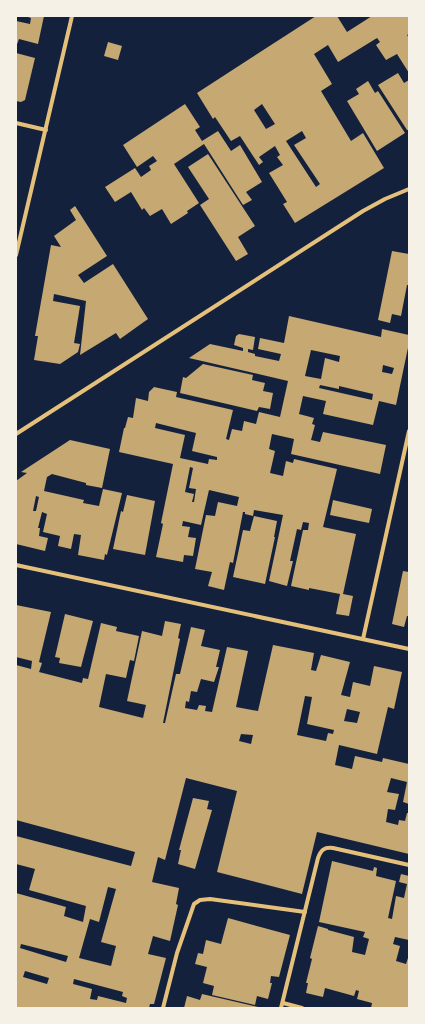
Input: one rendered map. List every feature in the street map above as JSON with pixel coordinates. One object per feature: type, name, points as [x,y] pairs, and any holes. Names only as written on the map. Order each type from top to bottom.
[{"type":"street","points":[[16,255],[72,16]]},
{"type":"street","points":[[16,123],[46,130]]},
{"type":"street","points":[[16,434],[363,211],[385,199],[409,189]]},
{"type":"street","points":[[363,639],[409,431]]},
{"type":"street","points":[[16,565],[409,649]]},
{"type":"street","points":[[282,1008],[318,858],[322,850],[326,848],[333,848],[409,865]]},
{"type":"street","points":[[163,1008],[178,953],[194,904],[200,900],[210,899],[305,912]]},
{"type":"street","points":[[283,1003],[302,1008]]},
{"type":"building","points":[[25,16],[44,16],[38,44],[19,39],[16,47],[16,21],[30,24],[31,18]]},
{"type":"building","points":[[316,16],[337,16],[347,32],[372,16],[408,16],[409,34],[407,35],[409,38],[409,73],[397,54],[386,60],[376,45],[380,42],[377,38],[338,62],[328,45],[314,54],[332,84],[321,91],[351,141],[363,133],[384,168],[295,223],[283,204],[287,202],[269,173],[283,165],[277,157],[280,155],[275,146],[259,157],[263,162],[259,165],[240,136],[231,141],[215,117],[213,119],[197,93]],"holes":[[[262,104],[275,124],[266,129],[254,110]],[[302,131],[306,138],[294,145],[320,184],[316,187],[286,141]]]},
{"type":"building","points":[[108,42],[122,46],[118,60],[104,56]]},
{"type":"building","points":[[16,53],[35,58],[25,100],[21,102],[16,101]]},
{"type":"building","points":[[398,73],[404,83],[409,80],[409,130],[407,130],[378,85]]},
{"type":"building","points":[[368,81],[375,93],[378,91],[405,133],[377,151],[347,101],[359,94],[356,89]]},
{"type":"building","points":[[185,104],[200,127],[195,130],[202,141],[218,131],[231,151],[240,145],[262,182],[246,192],[252,200],[243,205],[204,144],[174,164],[199,203],[187,211],[188,213],[171,224],[162,209],[150,216],[144,208],[142,210],[131,192],[115,202],[105,187],[135,168],[141,177],[151,170],[149,166],[157,161],[153,156],[137,167],[123,145]]},
{"type":"building","points":[[208,154],[255,226],[238,237],[248,254],[236,261],[200,205],[209,199],[188,167]]},
{"type":"building","points":[[75,206],[107,256],[78,275],[84,283],[113,264],[148,319],[120,339],[116,333],[80,355],[86,301],[54,294],[53,301],[80,306],[74,343],[80,344],[78,352],[60,364],[34,360],[38,336],[35,336],[51,245],[61,247],[54,236],[76,220],[70,210]]},
{"type":"building","points":[[392,251],[409,254],[409,285],[407,285],[401,316],[392,314],[390,323],[378,320]]},
{"type":"building","points":[[289,316],[381,337],[382,329],[409,335],[409,343],[396,405],[379,401],[373,425],[323,414],[326,401],[303,396],[299,414],[314,418],[312,424],[315,425],[311,440],[320,442],[323,432],[386,445],[380,474],[291,454],[294,439],[272,434],[269,449],[275,451],[270,473],[283,476],[286,461],[293,463],[294,459],[337,469],[323,527],[356,534],[343,594],[353,596],[349,616],[336,614],[340,594],[291,586],[303,530],[308,530],[309,523],[303,522],[301,530],[297,529],[290,561],[293,561],[287,586],[269,581],[283,515],[254,510],[253,516],[243,512],[233,563],[230,562],[224,590],[208,586],[212,572],[195,569],[206,515],[215,516],[218,502],[237,506],[239,497],[209,490],[201,525],[183,521],[182,526],[190,527],[188,537],[196,538],[193,556],[184,555],[183,562],[156,557],[173,464],[119,452],[128,417],[133,418],[136,398],[148,401],[149,392],[154,387],[177,392],[176,397],[233,410],[226,439],[229,440],[232,429],[242,431],[244,421],[256,424],[259,412],[280,417],[288,381],[189,358],[210,344],[243,351],[243,348],[234,345],[236,336],[239,334],[255,337],[253,350],[248,349],[248,352],[255,354],[255,356],[279,361],[281,354],[258,349],[260,338],[284,343]],"holes":[[[311,350],[340,356],[339,362],[325,358],[321,379],[305,376]],[[383,365],[394,368],[392,374],[382,372]],[[320,385],[339,389],[339,386],[373,394],[372,400],[319,388]],[[156,423],[196,433],[192,451],[217,457],[217,460],[209,459],[208,464],[180,458],[185,435],[155,428]],[[190,467],[193,468],[189,488],[196,489],[194,502],[192,502],[194,494],[185,492]]]},
{"type":"building","points":[[203,364],[253,375],[252,380],[265,383],[263,391],[273,393],[270,409],[259,407],[257,411],[180,393],[183,377],[186,378]]},
{"type":"building","points":[[70,440],[110,449],[102,488],[86,485],[86,483],[52,474],[47,477],[44,491],[84,500],[83,503],[99,506],[103,489],[122,493],[107,555],[105,554],[104,560],[78,555],[81,535],[74,534],[71,549],[58,546],[60,536],[43,532],[47,514],[42,512],[38,528],[40,528],[39,536],[48,538],[45,551],[16,544],[16,481],[27,473],[21,472]],"holes":[[[36,496],[39,497],[36,511],[33,511]]]},
{"type":"building","points":[[127,495],[155,501],[145,555],[113,549],[121,511],[123,512]]},
{"type":"building","points":[[333,500],[372,509],[369,523],[330,515]]},
{"type":"building","points":[[254,516],[277,521],[265,584],[233,577],[243,530],[250,531]]},
{"type":"building","points":[[403,571],[409,572],[409,616],[407,616],[404,627],[392,624]]},
{"type":"building","points":[[16,605],[51,612],[39,662],[42,663],[39,672],[82,683],[83,678],[88,679],[101,623],[117,627],[116,631],[139,636],[134,661],[130,660],[126,678],[106,674],[99,707],[143,718],[146,705],[127,701],[142,631],[162,636],[165,621],[181,624],[178,638],[180,639],[163,723],[165,723],[176,674],[180,674],[191,627],[205,630],[201,646],[220,650],[216,667],[219,667],[214,682],[201,679],[197,692],[191,691],[189,702],[186,701],[185,708],[197,710],[199,705],[206,706],[205,711],[212,712],[227,647],[248,651],[236,707],[258,711],[273,645],[314,653],[311,670],[316,671],[321,655],[350,662],[341,695],[350,697],[353,682],[370,686],[374,666],[402,672],[394,709],[388,707],[377,754],[339,745],[335,765],[352,769],[355,756],[382,762],[383,758],[409,764],[409,804],[403,802],[407,782],[391,778],[387,792],[399,794],[395,810],[388,809],[386,822],[398,825],[399,820],[405,821],[407,813],[409,813],[409,854],[317,832],[302,894],[217,872],[237,791],[186,778],[165,860],[158,857],[152,882],[179,888],[176,904],[178,905],[170,941],[153,936],[148,954],[166,958],[154,1004],[150,1004],[149,1008],[16,1008],[16,893],[66,907],[64,916],[83,922],[86,906],[29,890],[35,869],[16,864],[16,836],[131,866],[135,852],[16,820],[16,665],[31,669],[32,661],[16,657]],"holes":[[[305,696],[312,697],[307,724],[334,730],[333,734],[328,733],[326,741],[297,735]],[[347,709],[360,712],[357,723],[344,721]],[[241,734],[253,735],[251,744],[239,741]],[[108,887],[116,889],[101,942],[116,946],[111,966],[79,958],[90,919],[99,922]],[[21,944],[68,956],[66,962],[20,948]],[[25,971],[49,978],[47,984],[23,977]],[[74,979],[123,992],[122,996],[127,998],[126,1003],[98,996],[97,1000],[90,999],[92,989],[73,984]]]},
{"type":"building","points":[[65,614],[93,621],[81,667],[59,663],[60,658],[55,657]]},
{"type":"building","points":[[193,798],[209,801],[207,809],[212,810],[195,869],[178,864],[181,850],[179,850]]},
{"type":"building","points":[[332,861],[373,871],[374,867],[377,868],[376,876],[396,881],[388,918],[392,919],[396,896],[404,898],[407,884],[399,882],[401,874],[409,876],[409,940],[395,937],[393,944],[400,946],[396,961],[406,964],[409,955],[409,1008],[371,1008],[372,1003],[357,999],[359,991],[356,990],[354,996],[325,988],[323,997],[306,993],[308,983],[306,983],[312,959],[310,958],[318,926],[354,937],[352,952],[365,955],[369,939],[363,937],[365,932],[319,922]]},
{"type":"building","points":[[228,918],[290,935],[279,977],[271,976],[270,983],[272,983],[268,999],[257,996],[255,1005],[212,995],[214,986],[203,983],[207,967],[195,964],[198,953],[203,954],[206,940],[221,944]]},
{"type":"building","points":[[202,994],[258,1008],[184,1008],[187,996],[200,1000]]}]
